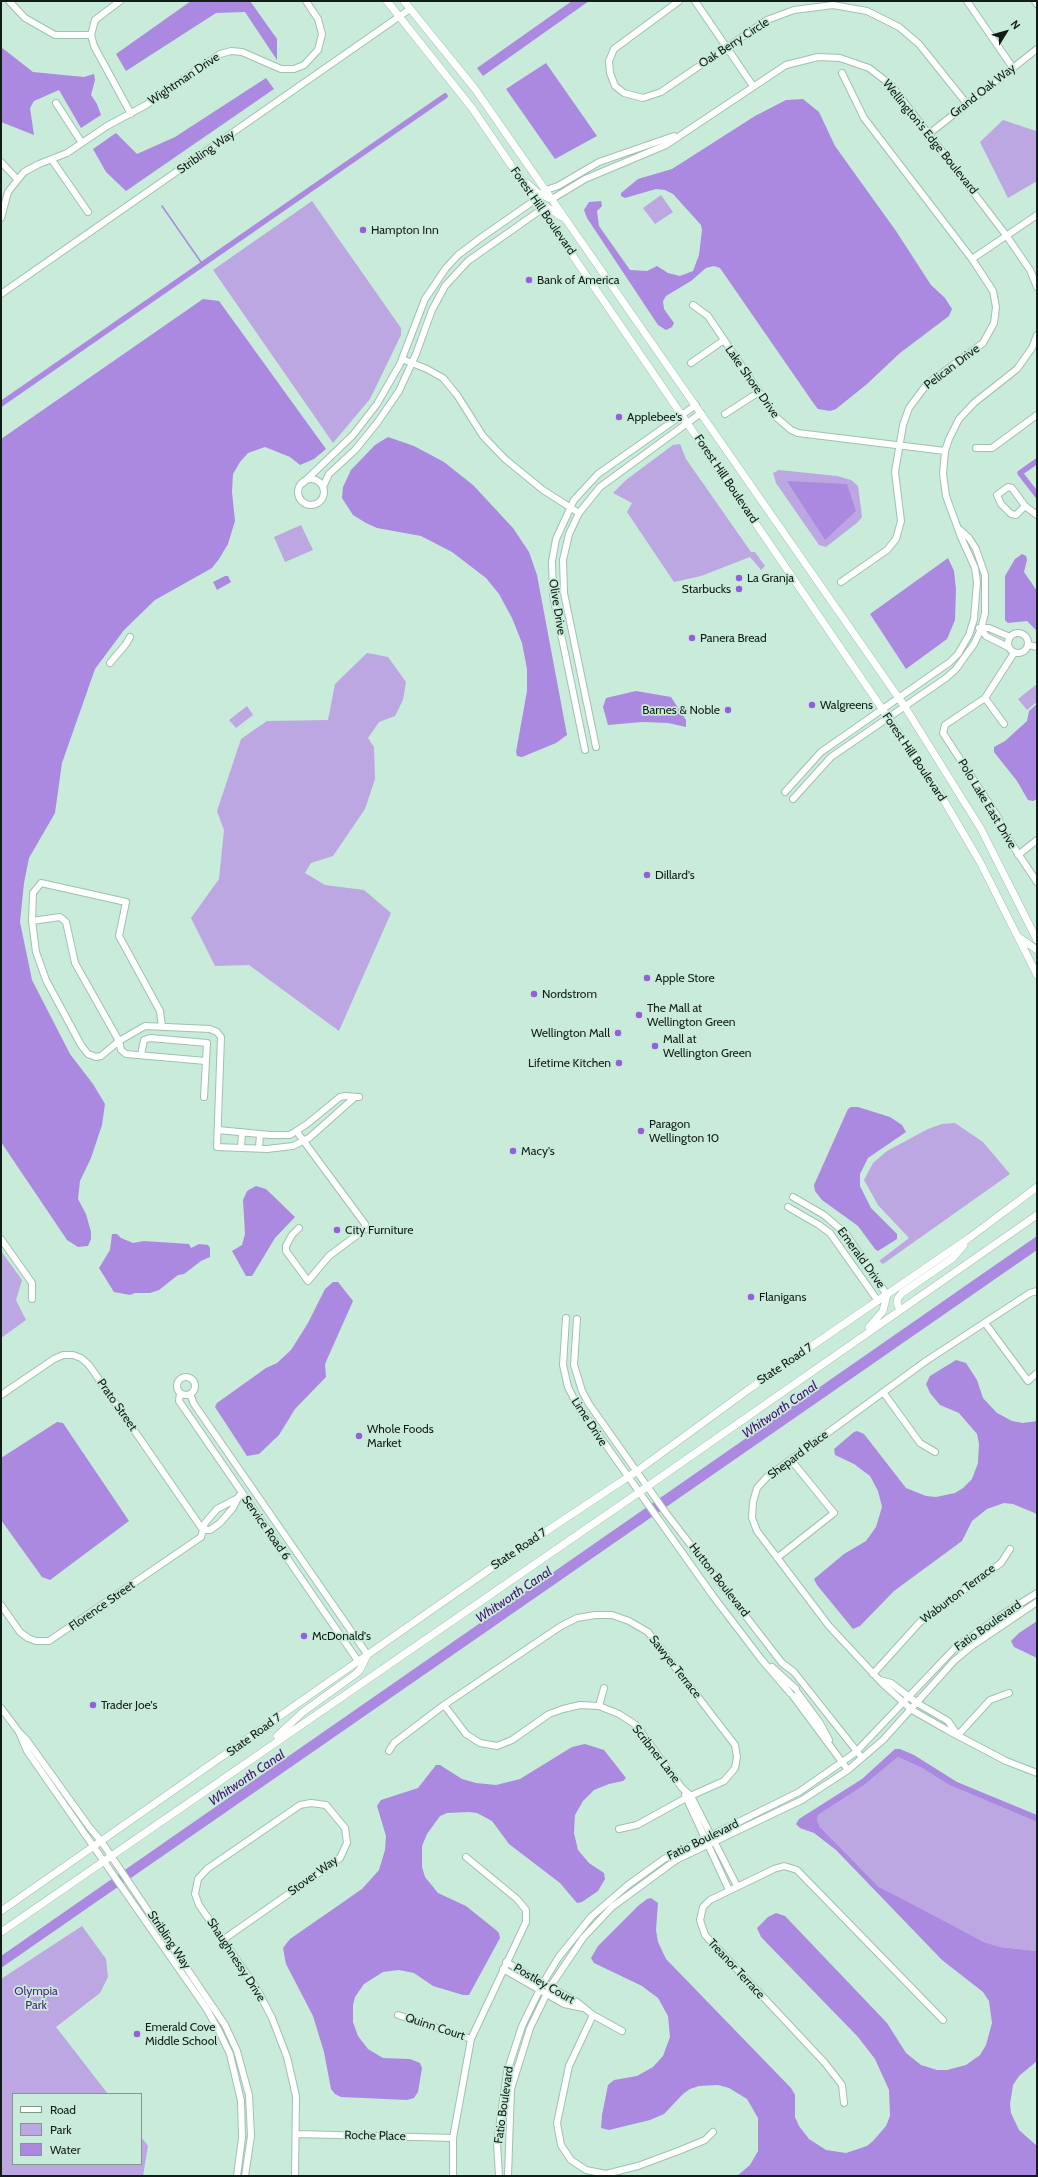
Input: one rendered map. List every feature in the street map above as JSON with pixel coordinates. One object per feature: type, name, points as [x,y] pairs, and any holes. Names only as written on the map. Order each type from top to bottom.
[{"type":"main road","name":"Forest Hill Boulevard","points":[[387,1],[463,96],[518,174],[950,809],[1037,974]]},
{"type":"main road","name":"Forest Hill Boulevard","points":[[404,1],[475,89],[702,413],[905,707],[981,829],[1037,940]]},
{"type":"main road","points":[[518,174],[538,193],[552,199]]},
{"type":"main road","points":[[536,200],[549,206],[567,220]]},
{"type":"main road","points":[[1018,936],[1037,950]]},
{"type":"main road","name":"State Road 7","points":[[1,1911],[228,1754],[367,1654],[503,1560],[628,1478],[752,1387],[878,1302],[969,1238],[1037,1187]]},
{"type":"main road","name":"State Road 7","points":[[1,1932],[265,1748],[638,1493],[1037,1215]]},
{"type":"main road","points":[[900,1310],[897,1304],[898,1298],[902,1293],[953,1258],[969,1238]]},
{"type":"main road","points":[[853,1342],[878,1318],[883,1311],[887,1295]]},
{"type":"main road","points":[[265,1748],[303,1712],[357,1672],[361,1668],[367,1654]]},
{"type":"street","points":[[8,1],[25,18],[55,35],[91,35]]},
{"type":"street","points":[[120,1],[96,20],[91,35],[94,46],[131,114]]},
{"type":"street","name":"Wightman Drive","points":[[17,179],[32,168],[64,156],[107,126],[131,114],[224,52],[242,52],[282,69],[294,69],[304,65],[318,50],[322,34],[318,18],[306,1]]},
{"type":"street","name":"Oak Berry Circle","points":[[679,1],[614,49],[609,61],[610,73],[619,90],[636,98],[662,92],[767,20],[794,10],[821,5],[854,8],[877,15],[910,35],[927,53],[967,104]]},
{"type":"street","points":[[694,1],[753,86]]},
{"type":"street","points":[[967,1],[1013,68]]},
{"type":"street","name":"Stribling Way","points":[[1,294],[410,9]]},
{"type":"street","name":"Grand Oak Way","points":[[930,133],[1037,49]]},
{"type":"street","name":"Wellington's Edge Boulevard","points":[[552,199],[586,179],[666,145],[680,134],[786,65],[802,60],[830,57],[850,60],[869,68],[886,80],[930,133],[1006,235],[1030,270],[1037,287]]},
{"type":"street","name":"Pelican Drive","points":[[841,582],[887,550],[896,539],[901,520],[895,472],[905,416],[917,394],[927,384],[983,343],[993,327],[996,315],[993,291],[972,259],[864,118],[842,73]]},
{"type":"street","points":[[56,103],[82,143]]},
{"type":"street","name":"Wellington's Edge Boulevard","points":[[546,190],[558,186],[599,162],[680,134]]},
{"type":"street","points":[[52,160],[88,212]]},
{"type":"street","points":[[1,162],[17,179],[8,192],[1,218]]},
{"type":"street","points":[[536,200],[458,255],[434,284],[424,299],[402,359],[393,378],[367,419],[353,435],[303,483],[299,491],[300,498],[303,502],[311,505],[318,504],[322,499],[324,491],[323,487],[329,474],[355,450],[381,417],[398,391],[412,363],[430,315],[445,286],[468,261],[542,210]]},
{"type":"street","points":[[972,259],[1037,214]]},
{"type":"street","name":"Lake Shore Drive","points":[[693,304],[708,316],[780,422],[798,433],[945,451]]},
{"type":"street","points":[[420,311],[430,315]]},
{"type":"street","points":[[785,792],[821,752],[950,662],[958,654],[974,619],[977,582],[975,568],[946,496],[943,474],[945,451],[959,419],[974,403],[1017,369],[1032,348],[1037,335]]},
{"type":"street","points":[[691,362],[724,340]]},
{"type":"street","points":[[402,359],[442,378],[456,395],[483,436],[505,459],[537,486],[579,513]]},
{"type":"street","points":[[725,414],[759,392]]},
{"type":"street","name":"Olive Drive","points":[[586,750],[563,647],[552,583],[552,561],[556,539],[570,507],[584,488],[603,470],[696,405]]},
{"type":"street","name":"Olive Drive","points":[[596,747],[573,640],[563,581],[564,551],[579,513],[600,486],[702,413]]},
{"type":"street","points":[[976,448],[992,448],[1037,415]]},
{"type":"street","points":[[303,483],[312,480],[320,483],[323,487]]},
{"type":"street","points":[[1025,506],[1016,515],[1011,514],[1002,504],[997,495],[1008,487],[1012,488],[1025,506],[1037,515]]},
{"type":"street","points":[[793,799],[831,758],[935,687],[956,669],[974,644],[981,629],[986,606],[985,575],[976,549],[969,538],[959,529]]},
{"type":"street","points":[[972,626],[981,629],[989,628],[1010,637]]},
{"type":"street","points":[[981,629],[986,636],[1008,647],[1014,653],[1023,653],[1029,645],[1028,638],[1022,634],[1016,633],[1010,637],[1008,647]]},
{"type":"street","points":[[110,663],[130,637]]},
{"type":"street","points":[[1029,645],[1037,647]]},
{"type":"street","name":"Polo Lake East Drive","points":[[1014,653],[985,698],[945,725],[943,733],[999,819],[1001,828],[1018,855],[1037,882]]},
{"type":"street","points":[[985,698],[1004,724]]},
{"type":"street","points":[[1018,855],[1037,840]]},
{"type":"street","points":[[162,1027],[160,1011],[119,936],[126,902],[41,883],[33,893],[32,921],[36,952],[46,980],[81,1045],[88,1054],[96,1057],[110,1050],[119,1041],[145,1026],[210,1030],[217,1032],[221,1037],[217,1147],[282,1148],[303,1142],[357,1097],[340,1097],[297,1132],[281,1136],[218,1130]]},
{"type":"street","points":[[32,921],[60,917],[66,922],[75,963],[119,1041],[122,1050],[126,1054],[206,1061]]},
{"type":"street","points":[[141,1055],[144,1040],[150,1038],[207,1043],[204,1097]]},
{"type":"street","points":[[241,1148],[242,1132]]},
{"type":"street","points":[[297,1132],[365,1224],[365,1229],[329,1256],[308,1281],[286,1251],[286,1246],[292,1235],[299,1228]]},
{"type":"street","points":[[259,1148],[260,1134]]},
{"type":"street","name":"Emerald Drive","points":[[793,1197],[824,1215],[846,1234],[887,1295]]},
{"type":"street","name":"Emerald Drive","points":[[788,1206],[830,1233],[878,1302]]},
{"type":"street","points":[[1,1239],[32,1283],[32,1299]]},
{"type":"street","name":"Shepard Place","points":[[1037,1291],[1030,1293],[926,1360],[767,1477],[757,1488],[753,1502],[752,1518],[757,1531],[829,1626],[873,1674],[904,1703],[912,1710],[958,1735],[1006,1760],[1037,1773]]},
{"type":"street","name":"Lime Drive","points":[[566,1318],[563,1365],[568,1387],[584,1416],[638,1493]]},
{"type":"street","name":"Lime Drive","points":[[577,1320],[574,1365],[582,1391],[589,1404],[647,1486]]},
{"type":"street","points":[[985,1323],[1028,1381],[1037,1373]]},
{"type":"street","name":"Prato Street","points":[[1,1395],[54,1359],[63,1355],[81,1358],[89,1366],[203,1530]]},
{"type":"street","points":[[184,1378],[191,1380],[194,1385],[193,1391],[190,1394],[180,1393],[177,1385],[184,1378]]},
{"type":"street","points":[[883,1392],[920,1443],[934,1452]]},
{"type":"street","name":"Service Road 6","points":[[180,1393],[179,1402],[240,1495],[358,1661]]},
{"type":"street","name":"Service Road 6","points":[[190,1394],[199,1410],[367,1654]]},
{"type":"street","points":[[777,1558],[834,1513],[791,1460]]},
{"type":"street","name":"Hutton Boulevard","points":[[647,1486],[666,1514],[782,1663],[794,1672],[862,1758]]},
{"type":"street","name":"Hutton Boulevard","points":[[638,1493],[761,1659],[794,1693],[820,1723],[833,1750]]},
{"type":"street","name":"Florence Street","points":[[1,1605],[20,1632],[28,1638],[36,1641],[49,1641],[201,1537],[204,1523],[217,1509],[240,1495]]},
{"type":"street","name":"Florence Street","points":[[203,1530],[210,1530],[220,1523],[233,1508],[240,1495]]},
{"type":"street","name":"Waburton Terrace","points":[[873,1674],[920,1622],[938,1607],[1001,1563],[1010,1550]]},
{"type":"street","name":"Fatio Boulevard","points":[[499,2176],[497,2143],[507,2072],[522,2026],[543,1983],[558,1958],[591,1917],[628,1885],[664,1859],[799,1792],[856,1752],[954,1649],[997,1618],[1037,1593]]},
{"type":"street","name":"Fatio Boulevard","points":[[508,2176],[511,2089],[530,2028],[550,1987],[583,1938],[612,1907],[676,1860],[802,1800],[848,1770],[883,1740],[912,1710],[942,1674],[972,1646],[1037,1602]]},
{"type":"street","name":"Sawyer Terrace","points":[[389,1751],[394,1743],[444,1705],[561,1626],[577,1618],[595,1615],[612,1615],[629,1621],[648,1632],[735,1745],[738,1757],[735,1768],[724,1781],[689,1797],[637,1825],[619,1829]]},
{"type":"street","name":"Hutton Boulevard","points":[[761,1659],[786,1679],[794,1693],[848,1770]]},
{"type":"street","points":[[786,1679],[794,1672]]},
{"type":"street","name":"Shepard Place","points":[[880,1680],[891,1683],[909,1698],[948,1721],[958,1735]]},
{"type":"street","points":[[599,1706],[604,1688]]},
{"type":"street","points":[[958,1735],[990,1700],[1009,1693]]},
{"type":"street","name":"Scribner Lane","points":[[444,1705],[466,1734],[480,1743],[497,1746],[512,1740],[549,1714],[563,1709],[580,1705],[599,1706],[619,1714],[636,1725],[689,1797],[715,1842],[737,1886]]},
{"type":"street","name":"Stribling Way","points":[[1,1708],[18,1732],[27,1751],[206,2008],[230,2054],[241,2101],[243,2118],[242,2145],[237,2176]]},
{"type":"street","points":[[820,1723],[829,1716]]},
{"type":"street","name":"Stribling Way","points":[[18,1732],[26,1739],[101,1841],[214,2005],[237,2051],[248,2095],[251,2115],[250,2143],[245,2176]]},
{"type":"street","name":"Scribner Lane","points":[[689,1797],[704,1838],[729,1890]]},
{"type":"street","name":"Stover Way","points":[[224,1939],[340,1858],[347,1843],[345,1828],[326,1805],[311,1803]]},
{"type":"street","name":"Shaughnessy Drive","points":[[295,2176],[297,2134],[296,2096],[287,2057],[272,2018],[257,1989],[224,1939],[199,1905],[195,1894],[198,1879],[207,1869],[300,1805],[311,1803]]},
{"type":"street","points":[[453,2176],[453,2138],[471,2039],[502,1969],[523,1931],[526,1922],[526,1910],[517,1899],[466,1857]]},
{"type":"street","name":"Treanor Terrace","points":[[844,2103],[842,2085],[825,2063],[705,1935],[700,1920],[703,1907],[710,1900],[737,1886],[784,1866],[797,1870],[943,2020]]},
{"type":"street","name":"Postley Court","points":[[506,1962],[577,2002],[593,2015],[622,2031]]},
{"type":"street","name":"Postley Court","points":[[502,1969],[564,2004],[583,2008]]},
{"type":"street","name":"Quinn Court","points":[[398,2015],[471,2039]]},
{"type":"street","points":[[593,2015],[569,2066],[559,2113],[558,2136],[563,2149],[571,2160],[586,2170],[596,2173],[612,2173],[681,2150],[705,2140],[713,2132]]},
{"type":"street","name":"Roche Place","points":[[297,2134],[453,2138]]},
{"type":"green space","points":[[1003,120],[1036,131],[1037,133],[1037,181],[1008,198],[980,142]]},
{"type":"green space","points":[[661,195],[673,212],[655,224],[643,208]]},
{"type":"green space","points":[[312,201],[401,328],[401,335],[370,399],[333,443],[213,270]]},
{"type":"green space","points":[[680,444],[686,459],[751,552],[755,552],[765,566],[761,570],[750,557],[701,576],[674,582],[627,512],[632,503],[613,493],[626,480],[673,445]]},
{"type":"green space","points":[[779,470],[837,476],[851,480],[858,486],[862,517],[858,522],[826,547],[819,545],[776,483],[773,473]]},
{"type":"green space","points":[[301,525],[313,550],[285,562],[274,537]]},
{"type":"green space","points":[[367,653],[388,657],[406,682],[403,700],[395,716],[379,722],[368,738],[374,747],[375,779],[365,809],[333,856],[311,863],[305,873],[325,885],[364,890],[391,913],[339,1031],[249,965],[215,966],[191,918],[219,879],[224,830],[217,811],[241,739],[267,721],[328,720],[335,684]]},
{"type":"green space","points":[[1037,684],[1037,702],[1027,710],[1018,699]]},
{"type":"green space","points":[[247,706],[253,715],[236,728],[229,720]]},
{"type":"green space","points":[[955,1123],[983,1142],[1010,1174],[883,1264],[879,1261],[909,1238],[878,1205],[864,1180],[873,1163],[887,1151],[928,1129],[942,1124]]},
{"type":"green space","points":[[1,1251],[22,1280],[16,1300],[26,1320],[1,1338]]},
{"type":"green space","points":[[898,1757],[922,1768],[949,1785],[1037,1822],[1037,1951],[1000,1947],[984,1942],[879,1887],[820,1827],[817,1820],[818,1815],[863,1786]]},
{"type":"green space","name":"Olympia Park","points":[[82,1926],[106,1959],[108,1977],[100,1993],[56,2027],[107,2093],[12,2093],[12,2165],[142,2165],[142,2138],[148,2146],[143,2176],[1,2176],[1,1979]]},
{"type":"water","points":[[191,1],[250,1],[277,39],[277,60],[245,12],[216,13],[126,71],[116,54]]},
{"type":"water","points":[[572,1],[589,1],[483,76],[477,68]]},
{"type":"water","points":[[1,47],[33,72],[84,77],[94,74],[95,80],[91,95],[97,104],[101,115],[81,128],[59,90],[34,101],[30,108],[34,135],[1,122]]},
{"type":"water","points":[[546,63],[597,136],[555,159],[506,89]]},
{"type":"water","points":[[266,78],[274,89],[126,191],[106,172],[93,149],[116,133],[137,154],[175,137]]},
{"type":"water","points":[[803,99],[819,112],[835,146],[896,231],[931,285],[945,298],[952,309],[949,316],[900,353],[867,384],[836,409],[830,411],[818,409],[814,404],[720,268],[714,266],[706,268],[691,281],[666,296],[663,301],[664,309],[674,323],[672,327],[666,330],[658,325],[587,218],[584,210],[589,202],[601,201],[602,206],[597,211],[599,226],[630,270],[647,271],[657,266],[668,273],[680,276],[693,271],[699,255],[702,230],[701,225],[673,194],[665,190],[656,189],[625,198],[621,196],[621,193],[638,179],[672,169],[755,116],[786,100]]},
{"type":"water","points":[[203,299],[219,301],[326,449],[314,459],[300,465],[290,457],[265,447],[248,453],[240,462],[233,474],[232,492],[235,521],[228,544],[219,559],[212,568],[155,600],[124,630],[95,669],[62,763],[55,813],[29,858],[24,883],[20,922],[32,980],[70,1054],[93,1084],[105,1104],[102,1125],[91,1158],[80,1181],[78,1199],[86,1214],[91,1232],[91,1239],[88,1246],[78,1247],[67,1240],[1,1142],[1,439]]},
{"type":"water","points":[[388,437],[414,446],[444,462],[473,485],[513,528],[529,552],[537,575],[567,735],[556,743],[522,757],[517,756],[516,752],[527,691],[527,669],[522,643],[512,618],[499,594],[486,578],[452,552],[421,536],[377,528],[366,523],[353,515],[342,498],[343,487],[351,470],[375,445]]},
{"type":"water","points":[[787,481],[847,484],[856,511],[825,540]]},
{"type":"water","points":[[1022,554],[1026,556],[1027,560],[1024,572],[1037,591],[1037,631],[1027,621],[1008,623],[1005,620],[1005,576],[1015,559]]},
{"type":"water","points":[[948,558],[954,571],[956,589],[955,620],[947,639],[906,669],[870,614]]},
{"type":"water","points":[[228,576],[231,582],[217,590],[213,582]]},
{"type":"water","points":[[636,691],[671,697],[686,720],[686,727],[668,723],[642,722],[608,725],[603,707],[606,698]]},
{"type":"water","points":[[1037,704],[1037,799],[1033,801],[1028,800],[1017,781],[994,752],[994,747],[1005,741],[1027,721],[1029,711]]},
{"type":"water","points":[[851,1107],[858,1107],[890,1117],[902,1125],[906,1132],[868,1158],[860,1174],[860,1186],[871,1208],[897,1234],[897,1239],[878,1251],[858,1226],[822,1200],[815,1191],[814,1185],[848,1109]]},
{"type":"water","points":[[256,1186],[266,1189],[295,1217],[275,1238],[252,1276],[246,1276],[232,1251],[242,1245],[245,1234],[243,1200],[247,1191]]},
{"type":"water","points":[[112,1234],[117,1234],[121,1238],[133,1243],[144,1241],[189,1244],[191,1248],[199,1244],[208,1245],[210,1248],[210,1257],[201,1261],[184,1274],[178,1275],[159,1290],[150,1293],[135,1293],[130,1295],[114,1292],[99,1268],[110,1250]]},
{"type":"water","points":[[1037,1236],[1037,1250],[1,1968],[1,1956]]},
{"type":"water","points":[[333,1282],[338,1282],[353,1301],[325,1364],[326,1377],[295,1409],[279,1435],[259,1454],[247,1456],[215,1407],[217,1403],[266,1368],[277,1363],[291,1350],[308,1323],[325,1289]]},
{"type":"water","points":[[956,1360],[966,1363],[977,1380],[983,1398],[997,1413],[1012,1421],[1023,1423],[1037,1421],[1037,1514],[1013,1504],[1004,1503],[987,1509],[972,1521],[962,1541],[894,1591],[860,1626],[853,1629],[817,1585],[814,1579],[844,1554],[866,1541],[876,1527],[882,1507],[878,1491],[870,1476],[854,1464],[835,1455],[834,1449],[857,1431],[864,1434],[906,1488],[926,1496],[936,1497],[955,1493],[963,1488],[972,1479],[978,1463],[979,1444],[977,1434],[959,1413],[940,1405],[930,1393],[926,1384],[930,1376]]},
{"type":"water","points":[[57,1422],[63,1423],[129,1521],[50,1580],[42,1577],[1,1520],[1,1458]]},
{"type":"water","points":[[1037,1621],[1037,1658],[1014,1647],[1011,1641],[1019,1633]]},
{"type":"water","points":[[585,1744],[604,1750],[626,1778],[623,1781],[609,1784],[594,1790],[583,1801],[575,1815],[574,1833],[578,1850],[589,1863],[604,1873],[605,1879],[598,1891],[582,1902],[577,1903],[560,1883],[509,1844],[492,1821],[477,1813],[469,1812],[447,1813],[440,1816],[427,1834],[422,1846],[422,1867],[425,1877],[438,1893],[466,1906],[496,1930],[499,1933],[500,1938],[469,1995],[463,1995],[433,1986],[414,1973],[399,1970],[383,1972],[364,1984],[355,1997],[353,2005],[353,2022],[358,2036],[368,2049],[383,2058],[410,2059],[420,2063],[422,2068],[418,2092],[414,2098],[407,2100],[341,2097],[335,2094],[331,2089],[324,2052],[313,2016],[286,1964],[283,1948],[290,1939],[362,1889],[379,1870],[385,1850],[386,1836],[377,1806],[381,1800],[418,1788],[436,1765],[440,1765],[462,1779],[476,1783],[496,1785],[520,1779],[572,1747]]},
{"type":"water","points":[[895,1749],[900,1749],[914,1755],[957,1782],[1037,1815],[1037,1822],[949,1785],[922,1768],[898,1757],[863,1786],[818,1815],[817,1820],[820,1827],[879,1887],[984,1942],[1000,1947],[1037,1951],[1037,2061],[1019,2076],[1013,2085],[1010,2104],[1011,2113],[1019,2130],[1037,2146],[1037,2176],[737,2176],[750,2165],[758,2151],[758,2118],[747,2099],[729,2088],[718,2085],[699,2086],[690,2089],[683,2094],[664,2114],[650,2120],[609,2130],[601,2128],[608,2085],[614,2080],[637,2076],[653,2067],[663,2056],[670,2037],[668,2016],[658,1998],[642,1986],[594,1963],[591,1958],[598,1946],[638,1906],[647,1899],[651,1898],[658,1903],[656,1930],[658,1942],[666,1959],[791,2088],[795,2095],[795,2117],[799,2126],[809,2139],[826,2150],[846,2153],[867,2146],[873,2141],[886,2126],[890,2116],[889,2090],[875,2059],[858,2037],[761,1937],[757,1928],[768,1917],[776,1913],[785,1916],[887,2023],[906,2053],[921,2065],[937,2070],[947,2070],[966,2065],[980,2055],[986,2045],[992,2023],[989,2001],[983,1992],[942,1960],[836,1850],[814,1833],[800,1828],[796,1824],[799,1819],[862,1779]]},
{"type":"waterway","points":[[1,404],[445,96]]},
{"type":"waterway","points":[[162,206],[203,265]]},
{"type":"waterway","points":[[1037,461],[1020,473],[1037,495]]},
{"type":"place","name":"Hampton Inn","points":[[363,230]]},
{"type":"place","name":"Bank of America","points":[[529,280]]},
{"type":"place","name":"Applebee's","points":[[619,417]]},
{"type":"place","name":"La Granja","points":[[739,578]]},
{"type":"place","name":"Starbucks","points":[[739,589]]},
{"type":"place","name":"Panera Bread","points":[[692,638]]},
{"type":"place","name":"Walgreens","points":[[812,705]]},
{"type":"place","name":"Barnes & Noble","points":[[728,710]]},
{"type":"place","name":"Dillard's","points":[[647,875]]},
{"type":"place","name":"Apple Store","points":[[647,978]]},
{"type":"place","name":"Nordstrom","points":[[534,994]]},
{"type":"place","name":"The Mall at Wellington Green","points":[[639,1015]]},
{"type":"place","name":"Wellington Mall","points":[[618,1033]]},
{"type":"place","name":"Mall at Wellington Green","points":[[655,1046]]},
{"type":"place","name":"Lifetime Kitchen","points":[[619,1063]]},
{"type":"place","name":"Paragon Wellington 10","points":[[641,1131]]},
{"type":"place","name":"Macy's","points":[[513,1151]]},
{"type":"place","name":"City Furniture","points":[[337,1230]]},
{"type":"place","name":"Flanigans","points":[[751,1297]]},
{"type":"place","name":"Whole Foods Market","points":[[359,1436]]},
{"type":"place","name":"McDonald's","points":[[304,1636]]},
{"type":"place","name":"Trader Joe's","points":[[93,1705]]},
{"type":"place","name":"Emerald Cove Middle School","points":[[137,2034]]},
{"type":"water label","name":"Whitworth Canal","points":[[780,1410]]},
{"type":"water label","name":"Whitworth Canal","points":[[514,1595]]},
{"type":"water label","name":"Whitworth Canal","points":[[247,1778]]}]
